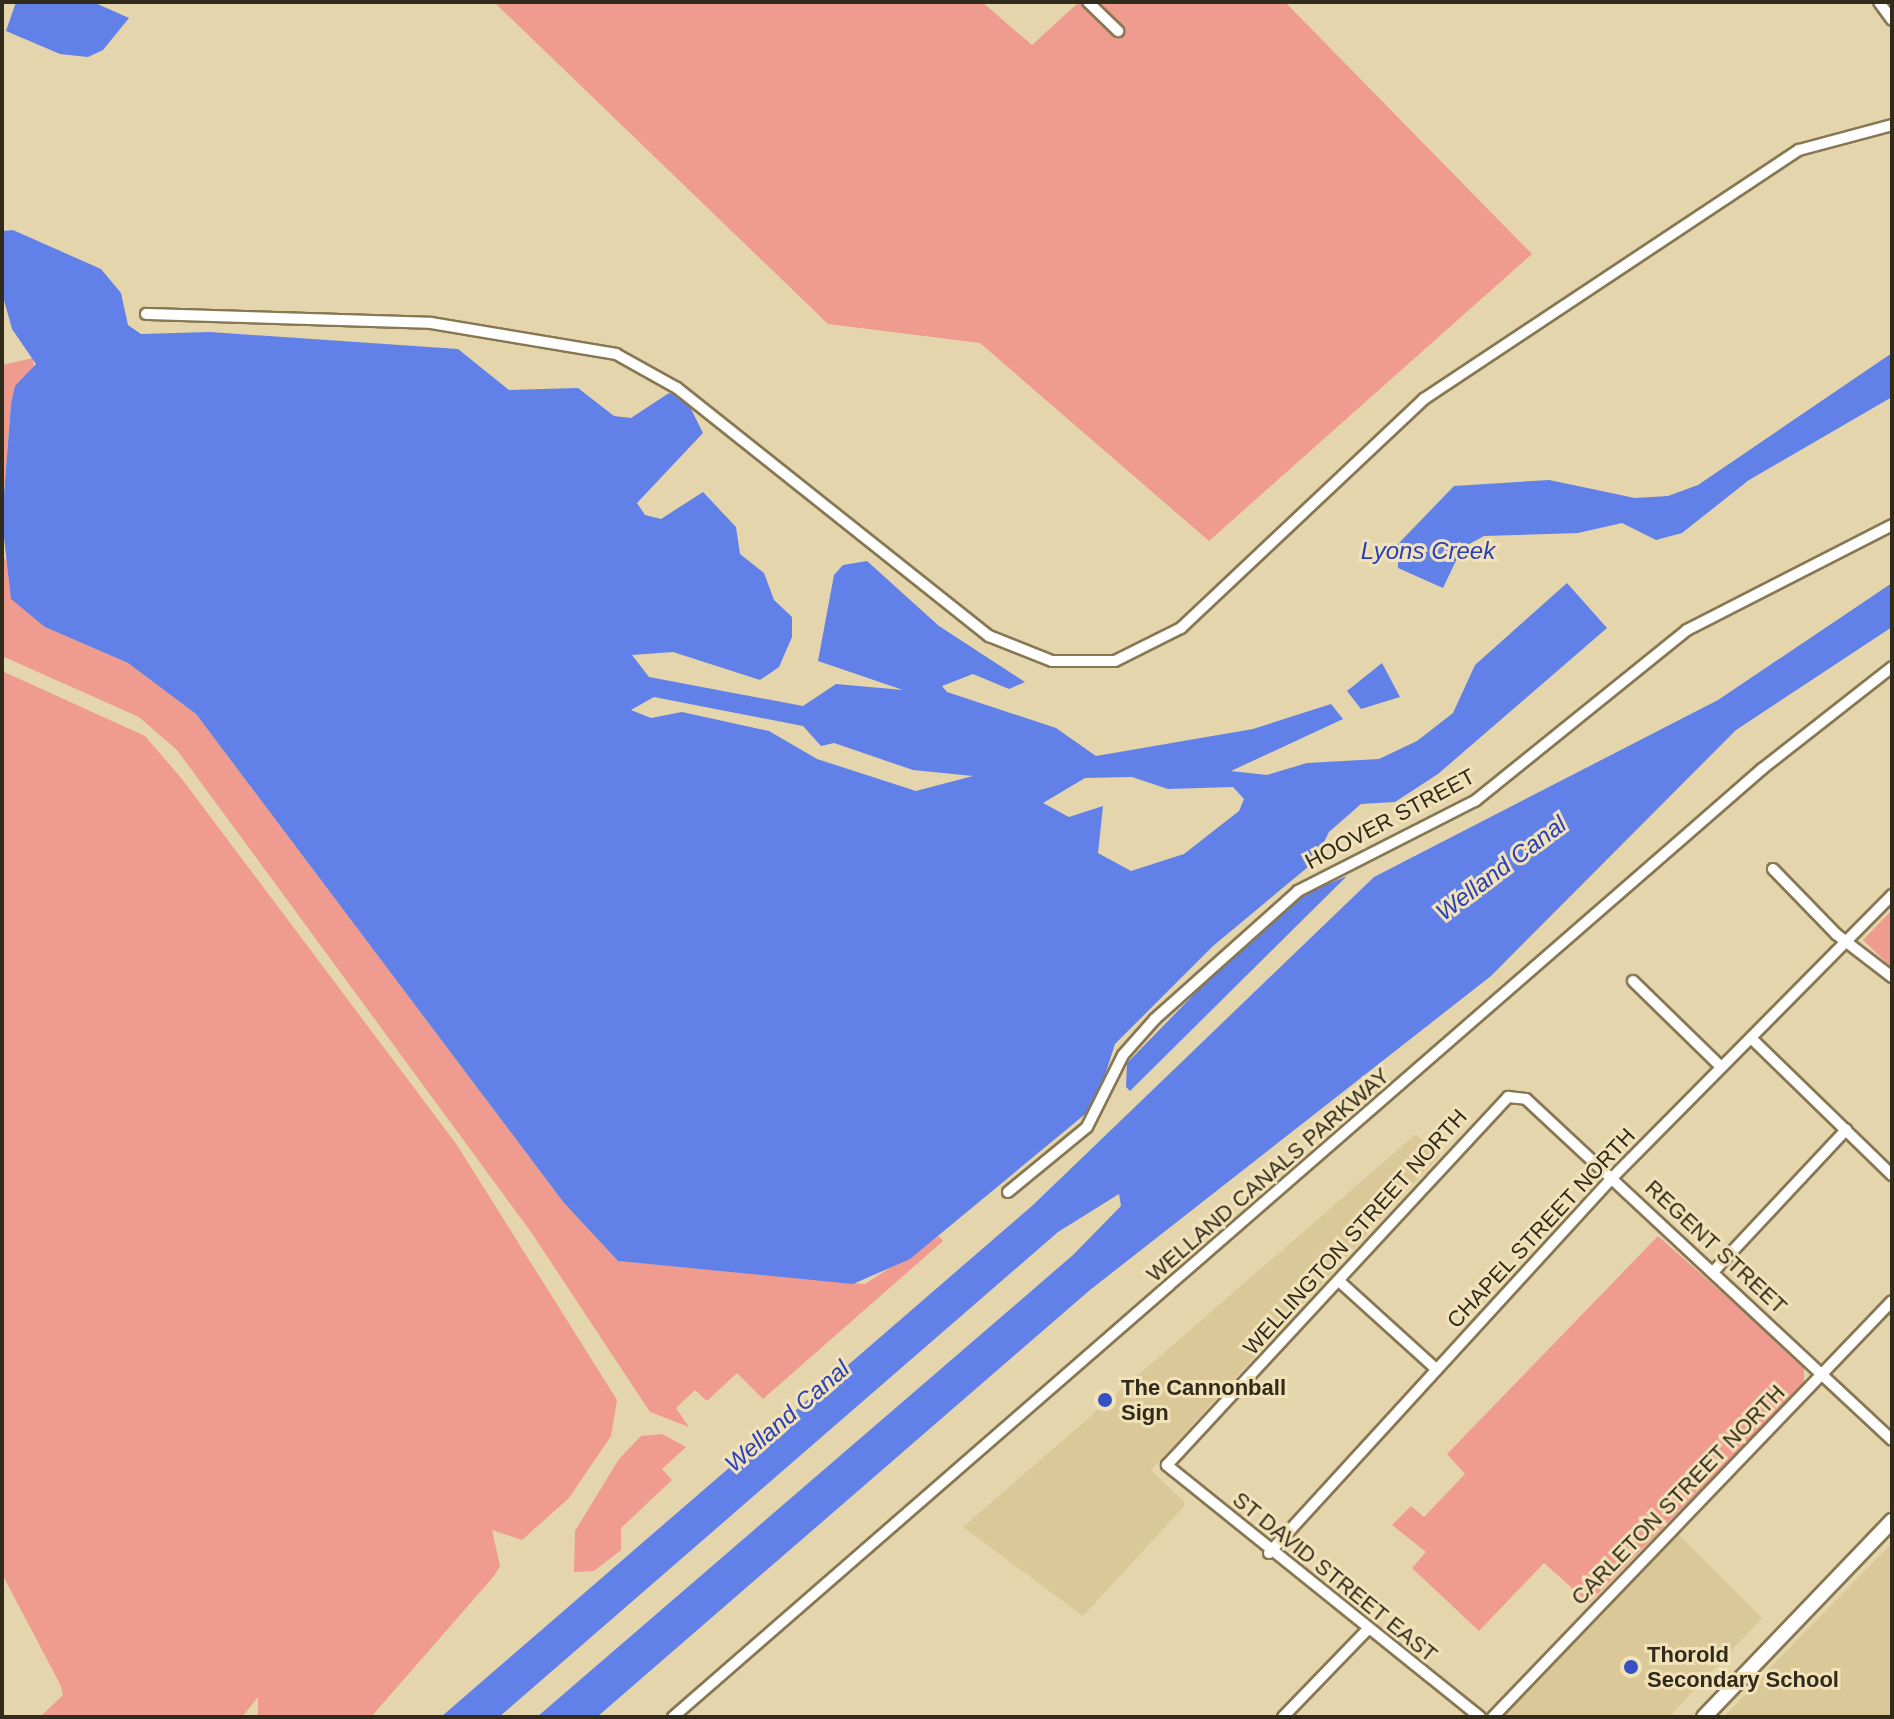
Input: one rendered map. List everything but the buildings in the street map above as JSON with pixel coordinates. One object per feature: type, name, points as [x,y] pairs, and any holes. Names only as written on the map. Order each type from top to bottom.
[{"type":"main road","points":[[1704,1717],[1892,1521]]},
{"type":"street","points":[[1879,2],[1892,20]]},
{"type":"street","points":[[1096,4],[1118,31]]},
{"type":"street","points":[[146,314],[431,323],[616,354],[677,388],[989,636],[1052,661],[1115,661],[1181,628],[1424,399],[1799,150],[1892,125]]},
{"type":"street","name":"HOOVER STREET","points":[[1008,1192],[1087,1127],[1123,1055],[1155,1019],[1298,891],[1475,801],[1687,630],[1892,525]]},
{"type":"street","name":"WELLAND CANALS PARKWAY","points":[[673,1717],[1762,769],[1892,667]]},
{"type":"street","points":[[1773,869],[1892,977]]},
{"type":"street","name":"CHAPEL STREET NORTH","points":[[1269,1553],[1613,1177],[1892,895]]},
{"type":"street","points":[[1633,981],[1721,1067]]},
{"type":"street","points":[[1751,1038],[1892,1175]]},
{"type":"street","name":"REGENT STREET","points":[[1508,1097],[1526,1099],[1892,1440]]},
{"type":"street","name":"WELLINGTON STREET NORTH","points":[[1167,1465],[1508,1097]]},
{"type":"street","points":[[1713,1272],[1846,1130]]},
{"type":"street","points":[[1339,1281],[1437,1370]]},
{"type":"street","name":"CARLETON STREET NORTH","points":[[1493,1717],[1892,1301]]},
{"type":"street","name":"ST DAVID STREET EAST","points":[[1167,1465],[1269,1553],[1480,1717]]},
{"type":"street","points":[[1283,1717],[1366,1631]]},
{"type":"shaded area","points":[[494,2],[982,2],[1032,45],[1079,2],[1285,2],[1532,254],[1209,541],[980,343],[828,324]]},
{"type":"shaded area","points":[[33,358],[34,370],[15,386],[11,404],[2,517],[2,365]]},
{"type":"shaded area","points":[[2,520],[4,557],[45,627],[128,663],[196,714],[564,1203],[618,1261],[865,1284],[939,1236],[943,1241],[763,1399],[737,1373],[707,1401],[695,1390],[676,1408],[689,1427],[650,1412],[531,1232],[177,750],[139,717],[2,656]]},
{"type":"shaded area","points":[[2,671],[145,736],[182,779],[457,1145],[617,1400],[611,1436],[569,1498],[522,1540],[492,1530],[500,1566],[494,1576],[371,1717],[258,1717],[258,1697],[242,1717],[40,1717],[63,1695],[2,1574]]},
{"type":"shaded area","points":[[1892,910],[1892,968],[1863,940]]},
{"type":"shaded area","points":[[1416,1134],[1439,1156],[1151,1470],[1186,1504],[1083,1616],[963,1527]]},
{"type":"shaded area","points":[[1658,1236],[1804,1365],[1804,1384],[1589,1603],[1544,1563],[1479,1631],[1412,1568],[1426,1552],[1392,1525],[1411,1506],[1424,1517],[1465,1474],[1447,1454]]},
{"type":"shaded area","points":[[662,1434],[686,1447],[662,1469],[672,1480],[621,1528],[621,1550],[594,1571],[574,1572],[575,1531],[619,1459],[641,1436]]},
{"type":"shaded area","name":"Thorold Secondary School","points":[[1676,1532],[1762,1618],[1669,1717],[1500,1717]]},
{"type":"shaded area","points":[[1892,1543],[1892,1717],[1724,1717],[1794,1643]]},
{"type":"water","points":[[16,2],[93,2],[129,18],[103,50],[88,57],[60,54],[6,31]]},
{"type":"water","points":[[13,230],[101,269],[121,293],[128,325],[141,334],[210,332],[458,349],[509,390],[578,388],[614,416],[631,418],[669,393],[686,399],[703,433],[637,503],[645,515],[661,519],[703,492],[736,527],[740,554],[764,573],[774,600],[792,617],[792,637],[779,667],[760,680],[673,652],[632,655],[649,677],[803,706],[836,684],[903,690],[818,661],[834,575],[843,565],[867,561],[939,626],[1025,682],[1009,689],[973,674],[942,686],[947,692],[1056,728],[1096,756],[1253,729],[1331,704],[1343,719],[1231,771],[1267,775],[1307,763],[1379,759],[1417,741],[1453,713],[1475,665],[1567,583],[1607,628],[1438,774],[1395,802],[1361,804],[1329,832],[1314,862],[1213,946],[1115,1044],[1095,1106],[910,1259],[853,1284],[618,1261],[564,1203],[196,714],[128,663],[45,627],[11,599],[2,520],[11,404],[15,386],[36,364],[12,329],[2,293],[2,231]],"holes":[[[654,697],[803,726],[821,746],[834,743],[913,770],[973,776],[916,791],[817,759],[769,731],[682,712],[651,718],[631,710]],[[1132,777],[1168,789],[1233,787],[1244,799],[1239,811],[1184,854],[1131,871],[1098,853],[1103,806],[1069,817],[1043,803],[1085,778]]]},
{"type":"water","name":"Lyons Creek","points":[[1892,353],[1892,397],[1749,480],[1682,533],[1656,540],[1622,523],[1578,533],[1484,536],[1462,548],[1443,588],[1398,568],[1398,544],[1454,486],[1549,480],[1635,498],[1668,496],[1698,485]]},
{"type":"water","name":"Welland Canal","points":[[1892,583],[1892,627],[1736,730],[1491,976],[1090,1290],[597,1717],[537,1717],[1073,1255],[1121,1206],[1119,1194],[1058,1232],[499,1717],[441,1717],[1033,1205],[1374,877],[1718,700]]},
{"type":"water","points":[[1382,663],[1400,697],[1361,709],[1347,691]]},
{"type":"water","points":[[1347,876],[1130,1091],[1126,1087],[1127,1063],[1210,978],[1307,893]]},
{"type":"place","name":"The Cannonball Sign","points":[[1105,1400]]},
{"type":"place","name":"Thorold Secondary School","points":[[1631,1667]]}]
